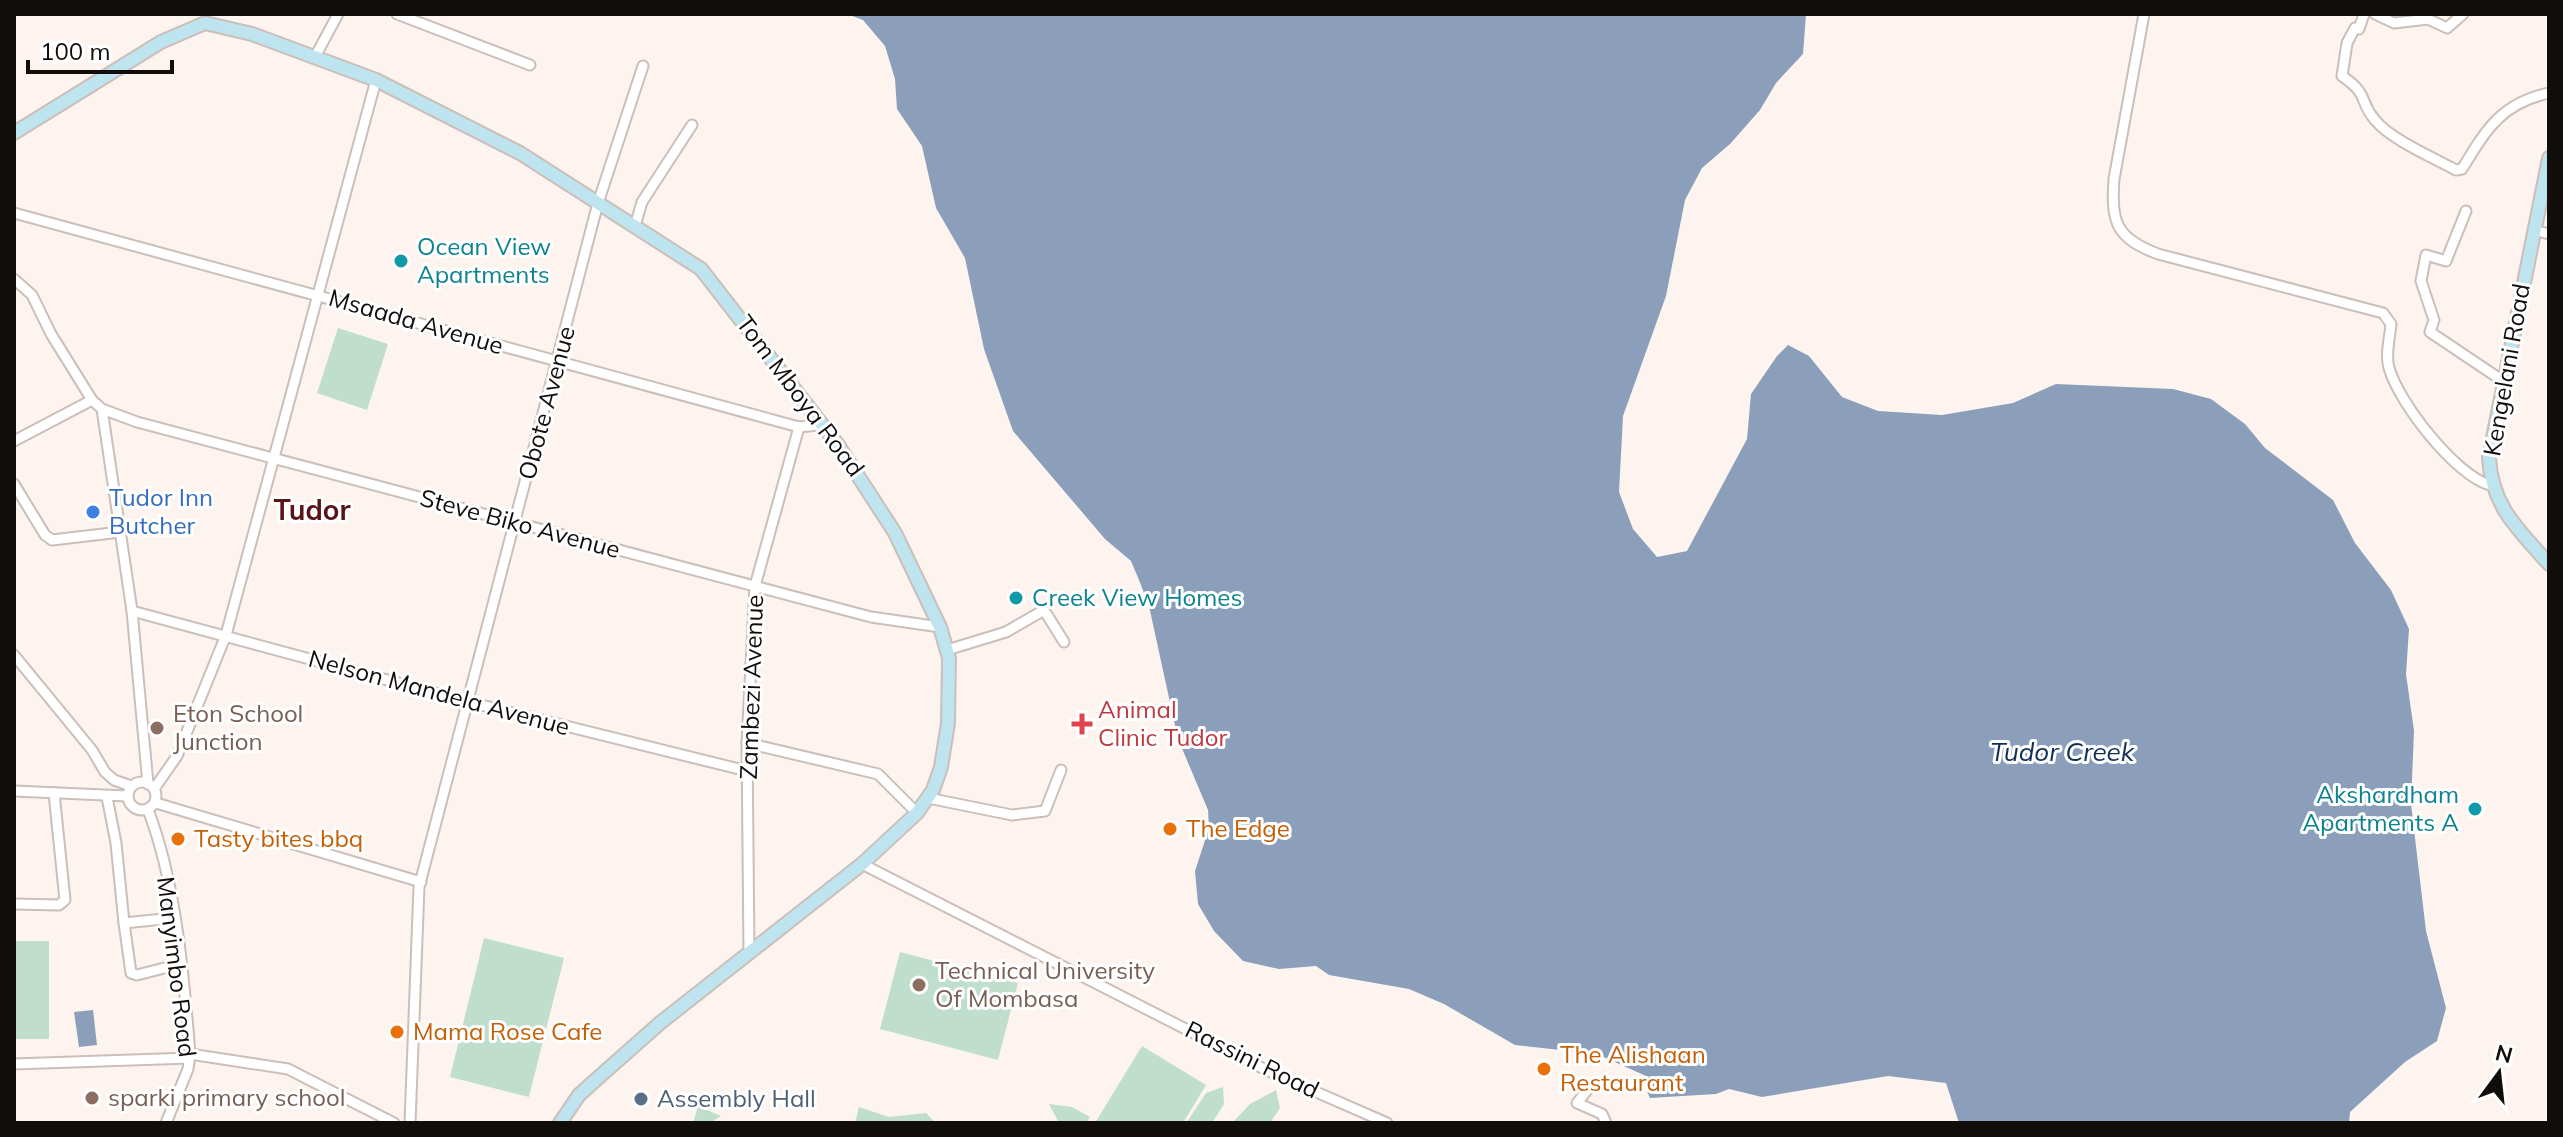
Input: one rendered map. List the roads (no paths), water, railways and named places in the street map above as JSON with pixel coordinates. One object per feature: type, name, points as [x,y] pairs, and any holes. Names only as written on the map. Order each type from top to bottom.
[{"type":"main road","name":"Tom Mboya Road","points":[[14,133],[161,42],[205,23],[252,34],[376,80],[475,128],[701,269],[726,297],[866,484],[895,533],[940,627],[947,650],[951,687],[948,723],[941,767],[928,798],[917,813],[862,864],[599,1077],[579,1095],[560,1123]]},
{"type":"main road","name":"Kengelani Road","points":[[2549,158],[2489,458],[2490,485],[2510,519],[2549,564]]},
{"type":"street","points":[[315,57],[338,14]]},
{"type":"street","points":[[397,14],[530,65]]},
{"type":"street","points":[[2144,14],[2114,179],[2113,199],[2120,232],[2128,242],[2158,254],[2386,315],[2391,324],[2389,368],[2412,411],[2473,479],[2490,485]]},
{"type":"street","points":[[2364,14],[2359,29],[2355,28],[2347,43],[2342,76],[2363,92],[2373,118],[2385,130],[2456,170],[2462,169],[2497,118],[2521,99],[2549,93]]},
{"type":"street","points":[[2375,14],[2394,23],[2428,19],[2447,28],[2463,14]]},
{"type":"street","name":"Obote Avenue","points":[[410,1123],[421,882],[465,701],[515,524],[598,203],[643,66]]},
{"type":"street","points":[[14,791],[104,796],[129,791],[140,781],[151,787],[177,756],[226,635],[376,80]]},
{"type":"street","points":[[635,226],[642,202],[692,125]]},
{"type":"street","points":[[2466,211],[2446,261],[2426,255],[2421,281],[2434,320],[2430,332],[2503,381]]},
{"type":"street","name":"Msaada Avenue","points":[[14,213],[799,427],[819,425]]},
{"type":"street","points":[[2534,230],[2549,234]]},
{"type":"street","points":[[14,279],[32,295],[92,400],[102,409]]},
{"type":"street","points":[[14,441],[92,400]]},
{"type":"street","name":"Steve Biko Avenue","points":[[102,409],[137,422],[871,617],[940,627]]},
{"type":"street","name":"Manyimbo Road","points":[[102,409],[132,611],[152,806],[180,964],[190,1056],[166,1123]]},
{"type":"street","name":"Zambezi Avenue","points":[[749,953],[747,743],[755,586],[799,427]]},
{"type":"street","points":[[14,484],[45,535],[52,540],[120,532]]},
{"type":"street","points":[[947,650],[1006,632],[1044,610],[1064,642]]},
{"type":"street","name":"Nelson Mandela Avenue","points":[[132,611],[465,701],[747,771]]},
{"type":"street","points":[[14,655],[92,750],[105,772],[104,796],[116,843],[131,973],[137,975],[180,964]]},
{"type":"street","points":[[747,743],[871,771],[886,779],[917,813]]},
{"type":"street","points":[[928,798],[1012,815],[1045,811],[1061,770]]},
{"type":"street","points":[[105,772],[129,791],[131,804],[152,806],[421,882]]},
{"type":"street","points":[[14,904],[59,905],[65,900],[54,793]]},
{"type":"street","name":"Rassini Road","points":[[862,864],[1266,1070],[1387,1123]]},
{"type":"street","points":[[124,923],[173,918]]},
{"type":"street","points":[[14,1064],[190,1056],[288,1069],[394,1123]]},
{"type":"street","points":[[1589,1088],[1577,1103],[1602,1114],[1606,1123]]},
{"type":"water","name":"Tudor Creek","points":[[847,14],[1806,14],[1803,54],[1776,83],[1760,110],[1730,144],[1702,168],[1685,200],[1666,296],[1623,416],[1619,492],[1633,529],[1657,557],[1687,551],[1747,439],[1751,394],[1788,345],[1809,356],[1842,397],[1878,411],[1942,415],[2013,403],[2056,384],[2173,389],[2211,399],[2245,424],[2265,448],[2333,500],[2355,543],[2391,590],[2409,629],[2406,674],[2414,731],[2411,804],[2426,931],[2446,1008],[2437,1041],[2405,1062],[2350,1112],[2349,1123],[1959,1123],[1946,1083],[1888,1076],[1762,1097],[1729,1089],[1716,1094],[1650,1098],[1645,1087],[1646,1076],[1597,1054],[1515,1045],[1444,1004],[1409,989],[1329,975],[1316,966],[1279,969],[1243,961],[1214,931],[1198,904],[1195,871],[1209,828],[1208,810],[1178,739],[1149,606],[1139,580],[1131,561],[1105,539],[1013,431],[984,349],[965,258],[936,208],[922,146],[897,109],[895,79],[885,46],[863,20]]},
{"type":"water","points":[[93,1010],[97,1045],[79,1047],[74,1012]]},
{"type":"place","name":"Ocean View Apartments","points":[[401,261]]},
{"type":"place","name":"Tudor Inn Butcher","points":[[93,512]]},
{"type":"place","name":"Creek View Homes","points":[[1016,598]]},
{"type":"place","name":"Animal Clinic Tudor","points":[[1082,724]]},
{"type":"place","name":"Eton School Junction","points":[[157,728]]},
{"type":"place","name":"Akshardham Apartments A","points":[[2475,809]]},
{"type":"place","name":"The Edge","points":[[1170,829]]},
{"type":"place","name":"Tasty bites bbq","points":[[178,839]]},
{"type":"place","name":"Technical University Of Mombasa","points":[[919,985]]},
{"type":"place","name":"Mama Rose Cafe","points":[[397,1032]]},
{"type":"place","name":"The Alishaan Restaurant","points":[[1544,1069]]},
{"type":"place","name":"sparki primary school","points":[[92,1098]]},
{"type":"place","name":"Assembly Hall","points":[[641,1099]]},
{"type":"district","name":"Tudor","points":[[312,510]]}]
